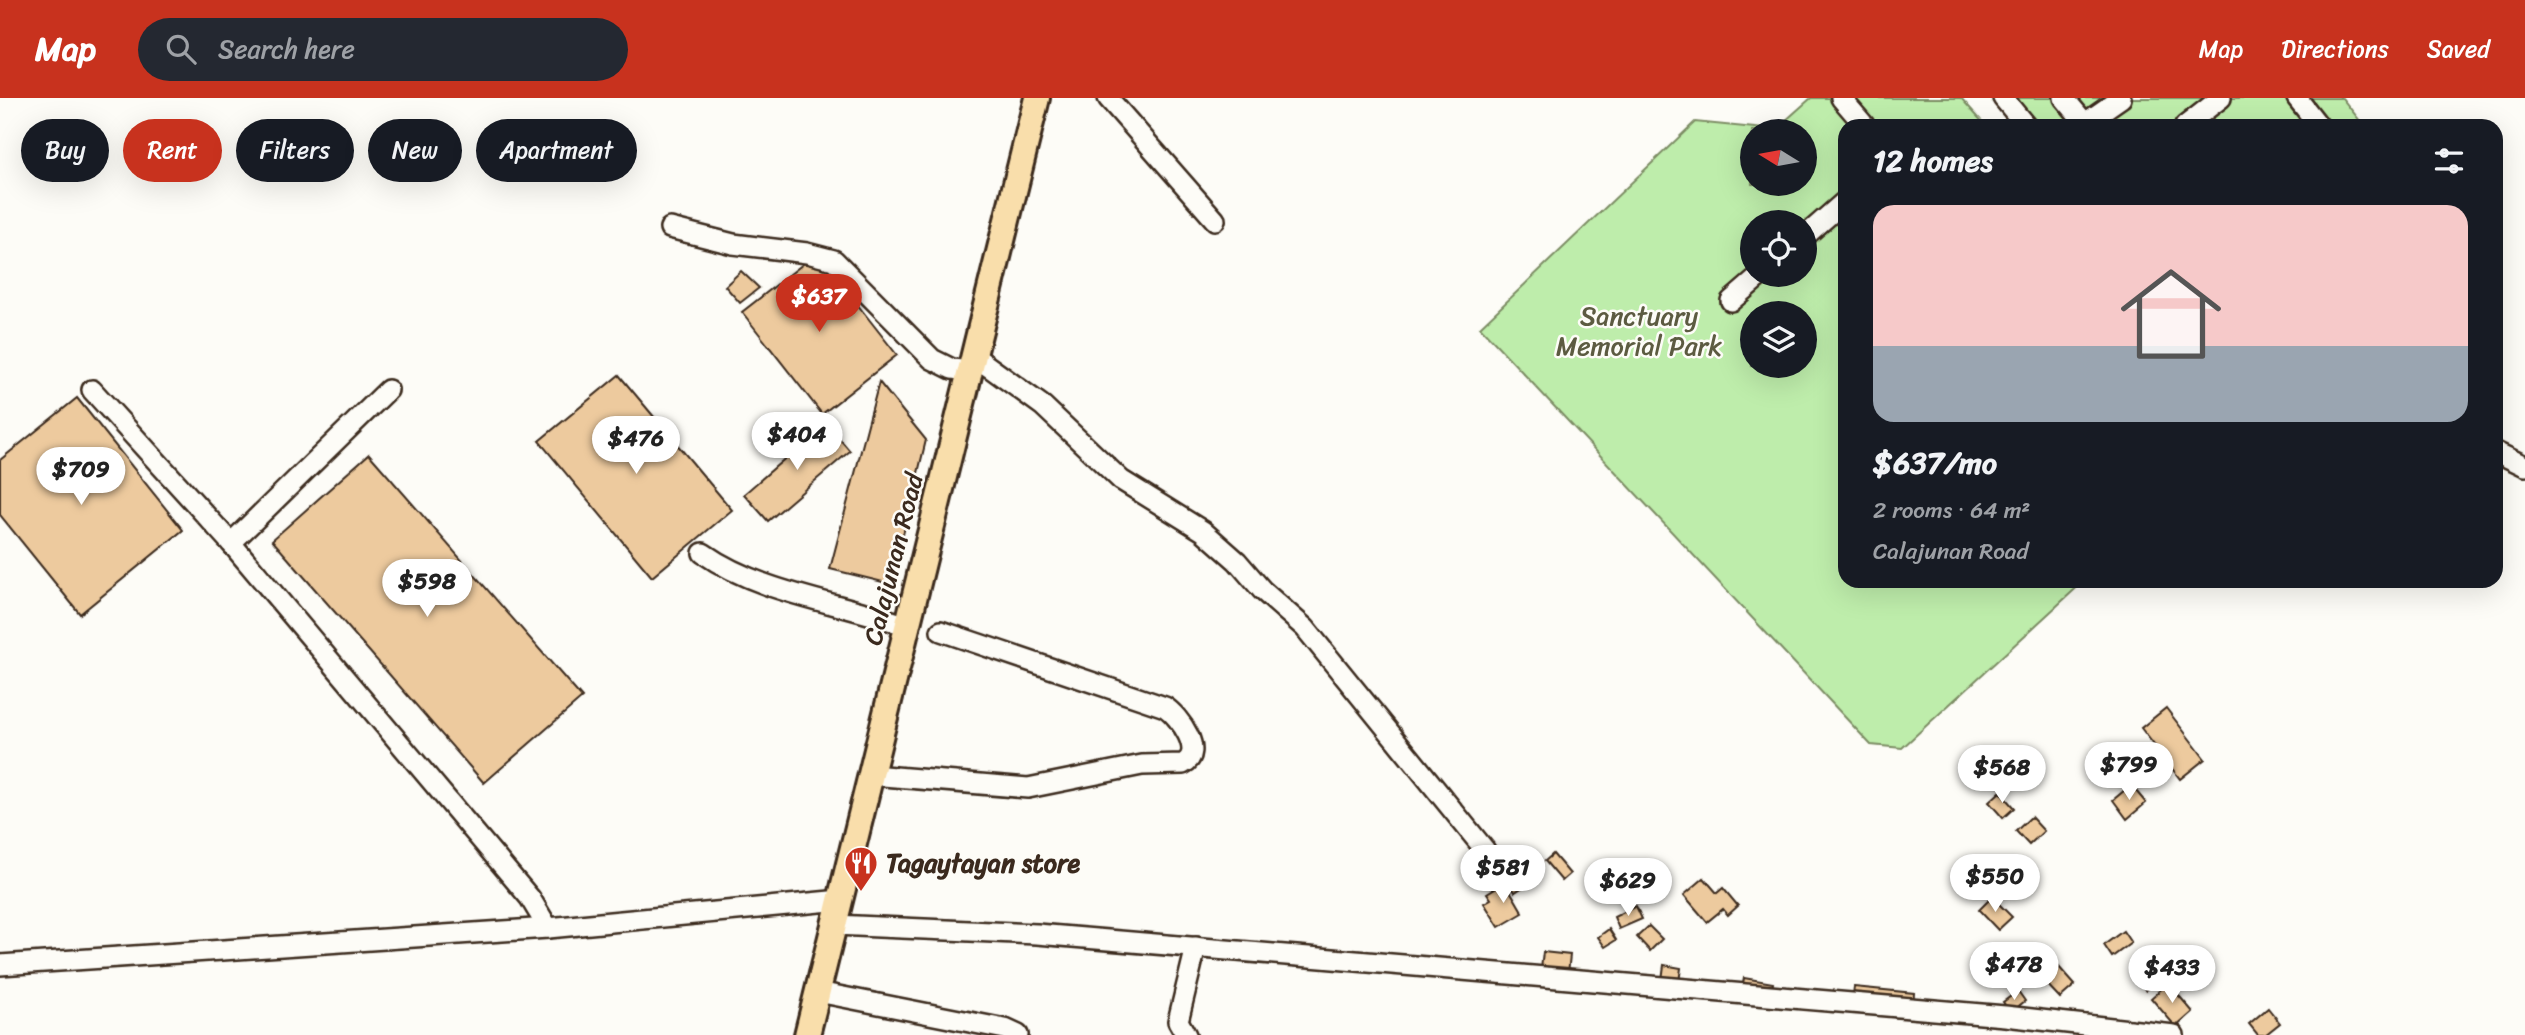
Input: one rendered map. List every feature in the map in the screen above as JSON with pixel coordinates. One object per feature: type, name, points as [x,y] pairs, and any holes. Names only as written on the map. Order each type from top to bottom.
[{"type":"main road","name":"Calajunan Road","points":[[807,1035],[1037,98]]},
{"type":"street","points":[[1108,98],[1215,220]]},
{"type":"street","points":[[1841,98],[1859,119]]},
{"type":"street","points":[[2003,98],[2020,119]]},
{"type":"street","points":[[2064,98],[2082,119]]},
{"type":"street","points":[[2091,119],[2121,98]]},
{"type":"street","points":[[2194,119],[2221,98]]},
{"type":"street","points":[[2297,98],[2314,119]]},
{"type":"street","points":[[1817,226],[1838,207]]},
{"type":"street","points":[[670,228],[733,244],[807,253],[834,260],[932,359],[951,369],[972,364],[1043,406],[1121,480],[1203,531],[1305,628],[1485,850]]},
{"type":"street","points":[[1731,301],[1747,287]]},
{"type":"street","points":[[92,390],[231,543],[530,898],[548,928]]},
{"type":"street","points":[[231,543],[388,390]]},
{"type":"street","points":[[2503,456],[2525,467]]},
{"type":"street","points":[[703,553],[728,569],[907,626]]},
{"type":"street","points":[[871,775],[1028,788],[1129,767],[1183,764],[1191,756],[1192,748],[1186,731],[1174,713],[1166,707],[941,631]]},
{"type":"street","points":[[0,965],[548,928],[841,900]]},
{"type":"street","points":[[834,925],[1037,934],[1196,947],[2005,1016],[2174,1035]]},
{"type":"street","points":[[1186,1035],[1178,1021],[1196,947]]},
{"type":"street","points":[[818,992],[1005,1029],[1018,1035]]},
{"type":"green space","name":"Sanctuary Memorial Park","points":[[1811,98],[1961,98],[1980,119],[1838,119],[1838,588],[2076,588],[1902,748],[1871,745],[1480,327],[1695,122],[1740,126],[1740,196],[1817,196],[1817,119],[1787,119]]},
{"type":"green space","points":[[2010,98],[2342,98],[2358,119],[2028,119]]},
{"type":"building","points":[[817,253],[897,355],[822,414],[742,312]]},
{"type":"building","points":[[741,271],[759,288],[740,303],[725,286]]},
{"type":"building","points":[[619,375],[732,510],[652,577],[539,441]]},
{"type":"building","points":[[879,382],[926,440],[891,584],[830,569]]},
{"type":"building","points":[[77,398],[183,530],[80,614],[0,515],[0,460]]},
{"type":"building","points":[[826,423],[850,451],[768,521],[744,494]]},
{"type":"building","points":[[369,454],[582,698],[484,783],[272,540]]},
{"type":"building","points":[[2166,708],[2205,759],[2180,779],[2141,728]]},
{"type":"building","points":[[2131,785],[2146,803],[2127,819],[2113,800]]},
{"type":"building","points":[[2000,792],[2014,808],[2003,818],[1989,802]]},
{"type":"building","points":[[2031,817],[2044,831],[2029,845],[2016,831]]},
{"type":"building","points":[[1553,854],[1570,874],[1562,881],[1545,861]]},
{"type":"building","points":[[1522,866],[1532,881],[1515,892],[1505,877]]},
{"type":"building","points":[[1704,878],[1717,893],[1723,888],[1738,906],[1728,915],[1723,909],[1707,922],[1684,895]]},
{"type":"building","points":[[1505,882],[1523,913],[1499,927],[1484,903],[1491,899],[1487,893]]},
{"type":"building","points":[[1992,897],[2012,917],[1998,930],[1979,910]]},
{"type":"building","points":[[1636,906],[1642,919],[1619,929],[1614,917]]},
{"type":"building","points":[[1649,926],[1662,939],[1650,951],[1637,937]]},
{"type":"building","points":[[1609,929],[1616,940],[1605,947],[1598,937]]},
{"type":"building","points":[[2123,931],[2131,943],[2112,957],[2104,945]]},
{"type":"building","points":[[1543,952],[1570,955],[1568,973],[1541,969]]},
{"type":"building","points":[[2146,961],[2160,979],[2146,990],[2132,973]]},
{"type":"building","points":[[1664,965],[1681,968],[1679,982],[1662,980]]},
{"type":"building","points":[[2058,966],[2075,985],[2060,998],[2043,980]]},
{"type":"building","points":[[1744,978],[1773,983],[1771,994],[1742,989]]},
{"type":"building","points":[[2168,983],[2193,1012],[2176,1027],[2151,998]]},
{"type":"building","points":[[1854,987],[1914,993],[1913,1007],[1852,1001]]},
{"type":"building","points":[[2018,991],[2025,1001],[2011,1012],[2003,1002]]},
{"type":"building","points":[[2268,1008],[2280,1023],[2265,1035],[2258,1035],[2249,1024]]},
{"type":"place","name":"Tagaytayan store","points":[[861,893]]}]
